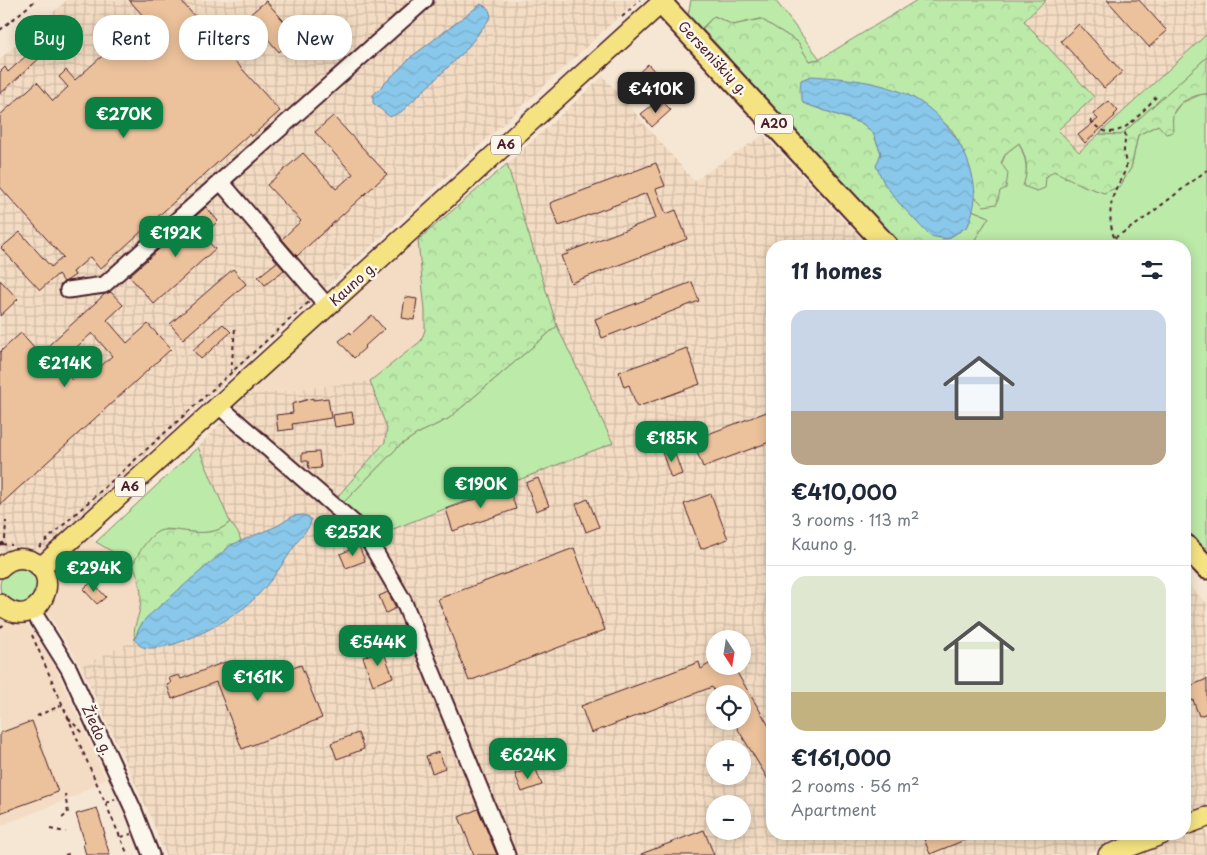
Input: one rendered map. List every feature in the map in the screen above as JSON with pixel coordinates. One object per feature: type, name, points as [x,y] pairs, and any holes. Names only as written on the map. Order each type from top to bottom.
[{"type":"highway","name":"Gerseniškių g.","points":[[663,1],[882,240]]},
{"type":"highway","points":[[1191,551],[1207,568]]},
{"type":"main road","name":"Kauno g.","points":[[40,568],[219,406],[322,301],[663,1]]},
{"type":"main road","points":[[0,604],[4,608],[15,612],[21,613],[32,610],[42,602],[47,591],[46,578],[36,564],[25,559],[13,560],[1,565]]},
{"type":"main road","points":[[1191,824],[1207,817]]},
{"type":"main road","points":[[1108,855],[1147,840]]},
{"type":"street","points":[[68,290],[104,285],[425,0]]},
{"type":"street","points":[[220,182],[322,301]]},
{"type":"street","points":[[219,406],[363,531],[403,600],[507,855]]},
{"type":"street","name":"Žiedo g.","points":[[32,610],[69,669],[134,811],[151,855]]},
{"type":"path","points":[[0,30],[36,0]]},
{"type":"path","points":[[1090,120],[1096,128],[1106,131],[1114,132],[1124,129],[1156,97]]},
{"type":"path","points":[[1114,237],[1111,228],[1110,210],[1115,191],[1126,165],[1124,151],[1127,136],[1124,129]]},
{"type":"path","points":[[1110,240],[1137,224],[1207,170]]},
{"type":"path","points":[[38,547],[231,373],[322,301]]},
{"type":"path","points":[[231,373],[235,328]]},
{"type":"path","points":[[0,545],[5,540],[6,521]]},
{"type":"path","points":[[31,633],[128,855]]},
{"type":"path","points":[[37,716],[62,704]]},
{"type":"path","points":[[62,818],[68,813],[65,794]]},
{"type":"path","points":[[50,829],[66,832]]},
{"type":"path","points":[[64,855],[72,852]]},
{"type":"shaded area","points":[[67,0],[637,0],[38,555],[0,562],[0,59],[15,46],[15,60],[83,60],[83,15],[50,15]]},
{"type":"shaded area","points":[[1046,0],[1207,0],[1207,34],[1079,152],[1058,130],[1024,21]]},
{"type":"shaded area","points":[[603,76],[694,181],[763,135],[862,240],[766,240],[766,840],[1122,840],[1083,855],[165,855],[151,818],[81,666],[135,640],[141,647],[149,648],[217,626],[256,598],[310,527],[293,516],[277,526],[241,542],[239,534],[230,522],[198,447],[247,395],[370,381],[387,430],[385,442],[338,496],[344,502],[613,443],[557,326],[507,164]]},
{"type":"shaded area","points":[[418,240],[425,310],[425,330],[421,341],[370,381],[247,395]]},
{"type":"shaded area","points":[[90,535],[96,542],[133,564],[138,577],[141,606],[133,633],[135,640],[81,666],[46,610],[53,570]]},
{"type":"shaded area","points":[[1191,587],[1207,604],[1207,807],[1191,814]]},
{"type":"shaded area","points":[[5,617],[25,621],[52,659],[106,778],[74,797],[0,826],[0,618]]},
{"type":"shaded area","points":[[1207,827],[1207,855],[1133,855],[1173,840],[1191,840],[1191,833]]},
{"type":"green space","points":[[691,0],[775,0],[820,59],[808,61],[798,42],[761,19],[733,25],[714,16],[701,29],[688,15]]},
{"type":"green space","points":[[917,0],[1046,0],[1024,21],[1094,97],[1058,130],[1079,152],[1099,134],[1121,135],[1207,57],[1207,94],[1192,97],[1178,106],[1173,115],[1173,132],[1166,134],[1158,125],[1138,135],[1131,168],[1120,186],[1104,193],[1084,186],[1054,171],[1046,177],[1045,188],[1037,191],[1023,186],[1026,164],[1019,143],[1006,153],[1001,163],[1008,173],[1006,188],[1000,191],[997,204],[984,206],[975,197],[971,172],[952,130],[912,97],[803,103],[863,124],[873,133],[881,153],[947,239],[968,226],[972,210],[989,217],[975,240],[895,240],[738,77],[727,55],[702,29],[714,16],[733,25],[761,19],[798,42],[809,61],[820,59]]},
{"type":"green space","points":[[1207,34],[1207,57],[1121,135],[1099,134]]},
{"type":"green space","points":[[1202,94],[1207,94],[1207,557],[1191,541],[1191,240],[975,240],[989,217],[972,210],[975,197],[984,205],[1006,153],[1019,143],[1026,165],[1024,187],[1046,177],[1054,171],[1064,177],[1120,186],[1131,168],[1138,135],[1158,125],[1173,114],[1181,103]]},
{"type":"green space","points":[[507,164],[557,326],[448,419],[417,434],[399,446],[344,502],[338,496],[385,442],[387,429],[370,381],[421,341],[425,330],[425,310],[418,240]]},
{"type":"green space","points":[[557,326],[613,443],[378,535],[344,502],[399,446],[417,434],[448,419]]},
{"type":"green space","points":[[198,447],[230,522],[216,531],[200,533],[166,529],[146,543],[133,564],[96,542]]},
{"type":"green space","points":[[230,522],[239,534],[241,542],[231,545],[138,630],[135,640],[141,591],[133,564],[147,541],[161,530],[211,532],[224,527]]},
{"type":"green space","points":[[19,567],[32,573],[38,586],[32,599],[19,605],[6,599],[0,586],[6,573]]},
{"type":"water","points":[[481,4],[489,9],[491,17],[465,51],[401,112],[390,117],[373,103],[373,95],[411,57]]},
{"type":"water","points":[[811,76],[850,79],[888,87],[912,97],[936,115],[956,139],[970,166],[975,196],[974,208],[968,226],[947,239],[930,236],[899,203],[884,183],[876,166],[881,153],[873,133],[863,124],[803,103],[800,91],[801,80]]},
{"type":"water","points":[[303,515],[311,520],[309,526],[283,564],[262,591],[235,614],[203,632],[170,645],[155,648],[143,647],[135,640],[138,630],[146,618],[231,545],[277,526],[293,516]]},
{"type":"building","points":[[129,0],[180,0],[194,15],[179,15],[179,60],[234,60],[280,111],[251,137],[249,134],[100,269],[90,257],[73,272],[75,275],[68,280],[64,282],[58,274],[40,290],[1,248],[20,232],[51,267],[63,257],[0,187],[0,115],[37,82],[53,101],[68,87],[59,77],[66,70],[75,80],[98,60],[169,60],[169,15],[142,15]]},
{"type":"building","points":[[1107,0],[1139,0],[1167,31],[1149,47]]},
{"type":"building","points":[[266,1],[278,15],[278,51],[268,39],[268,15],[249,15]]},
{"type":"building","points":[[1079,24],[1122,72],[1104,88],[1061,41]]},
{"type":"building","points":[[21,60],[38,60],[0,94],[0,72],[5,67],[8,72]]},
{"type":"building","points":[[648,64],[655,72],[645,82],[650,86],[642,93],[630,81]]},
{"type":"building","points":[[1109,101],[1118,111],[1115,116],[1085,143],[1078,135],[1098,119],[1093,114]]},
{"type":"building","points":[[664,103],[671,110],[652,127],[641,114],[651,106],[655,111]]},
{"type":"building","points":[[333,116],[387,174],[297,256],[282,239],[301,221],[267,185],[303,153],[336,189],[353,174],[315,132]]},
{"type":"building","points":[[656,163],[665,186],[656,189],[666,214],[676,210],[687,239],[571,283],[561,256],[656,218],[647,193],[559,226],[550,203]]},
{"type":"building","points":[[206,207],[218,221],[203,235],[215,249],[154,304],[129,276]]},
{"type":"building","points":[[277,262],[284,270],[265,285],[258,277]]},
{"type":"building","points":[[233,269],[246,284],[183,339],[170,324]]},
{"type":"building","points":[[0,280],[18,299],[0,316]]},
{"type":"building","points":[[692,282],[699,301],[602,338],[595,319]]},
{"type":"building","points":[[111,292],[123,305],[107,320],[127,343],[148,324],[171,349],[0,505],[0,352],[21,333],[39,354],[105,294]],"holes":[[[92,333],[112,356],[99,368],[93,361],[72,380],[58,364]]]},
{"type":"building","points":[[405,297],[417,299],[414,320],[402,318]]},
{"type":"building","points":[[372,315],[384,329],[354,358],[339,341],[350,332],[351,334]]},
{"type":"building","points":[[223,324],[231,332],[201,359],[193,350]]},
{"type":"building","points":[[687,348],[700,384],[637,407],[629,385],[624,387],[619,372]]},
{"type":"building","points":[[313,398],[313,400],[328,398],[331,418],[292,424],[293,429],[278,431],[276,415],[293,413],[292,404]]},
{"type":"building","points":[[352,412],[354,424],[335,427],[333,415]]},
{"type":"building","points":[[766,412],[766,443],[703,467],[692,440]]},
{"type":"building","points":[[673,448],[682,474],[671,478],[662,452]]},
{"type":"building","points":[[319,452],[321,468],[309,469],[308,461],[302,461],[302,453]]},
{"type":"building","points":[[538,478],[549,506],[536,511],[526,483]]},
{"type":"building","points":[[509,488],[516,509],[453,531],[446,509]]},
{"type":"building","points":[[711,494],[728,539],[701,549],[684,504]]},
{"type":"building","points":[[588,499],[599,527],[586,532],[576,504]]},
{"type":"building","points":[[359,546],[365,561],[346,568],[340,554]]},
{"type":"building","points":[[574,548],[605,630],[469,681],[438,599]]},
{"type":"building","points":[[92,582],[106,597],[97,604],[83,589]]},
{"type":"building","points":[[388,592],[396,608],[386,613],[379,596]]},
{"type":"building","points":[[383,650],[393,677],[373,685],[363,657]]},
{"type":"building","points":[[225,662],[236,690],[301,665],[322,718],[242,749],[216,682],[172,699],[167,685],[171,683],[169,678],[179,675],[181,679]]},
{"type":"building","points":[[699,662],[701,669],[706,666],[706,675],[738,675],[744,685],[706,685],[706,689],[591,733],[581,706]]},
{"type":"building","points":[[1207,679],[1207,713],[1199,716],[1193,700],[1191,701],[1191,686]]},
{"type":"building","points":[[751,696],[766,721],[766,776],[751,751],[751,740],[744,740],[738,730],[751,730]]},
{"type":"building","points":[[32,721],[58,792],[0,813],[0,733]]},
{"type":"building","points":[[358,733],[364,749],[337,759],[331,743]]},
{"type":"building","points":[[439,752],[445,768],[432,773],[426,756]]},
{"type":"building","points":[[536,769],[542,785],[522,792],[515,774],[524,771],[525,774]]},
{"type":"building","points":[[97,808],[110,855],[86,855],[83,844],[85,843],[76,814]]},
{"type":"building","points":[[478,809],[497,855],[474,855],[459,817]]},
{"type":"building","points":[[704,830],[706,840],[708,840],[714,855],[641,855]]},
{"type":"building","points":[[924,840],[965,840],[930,854]]}]
